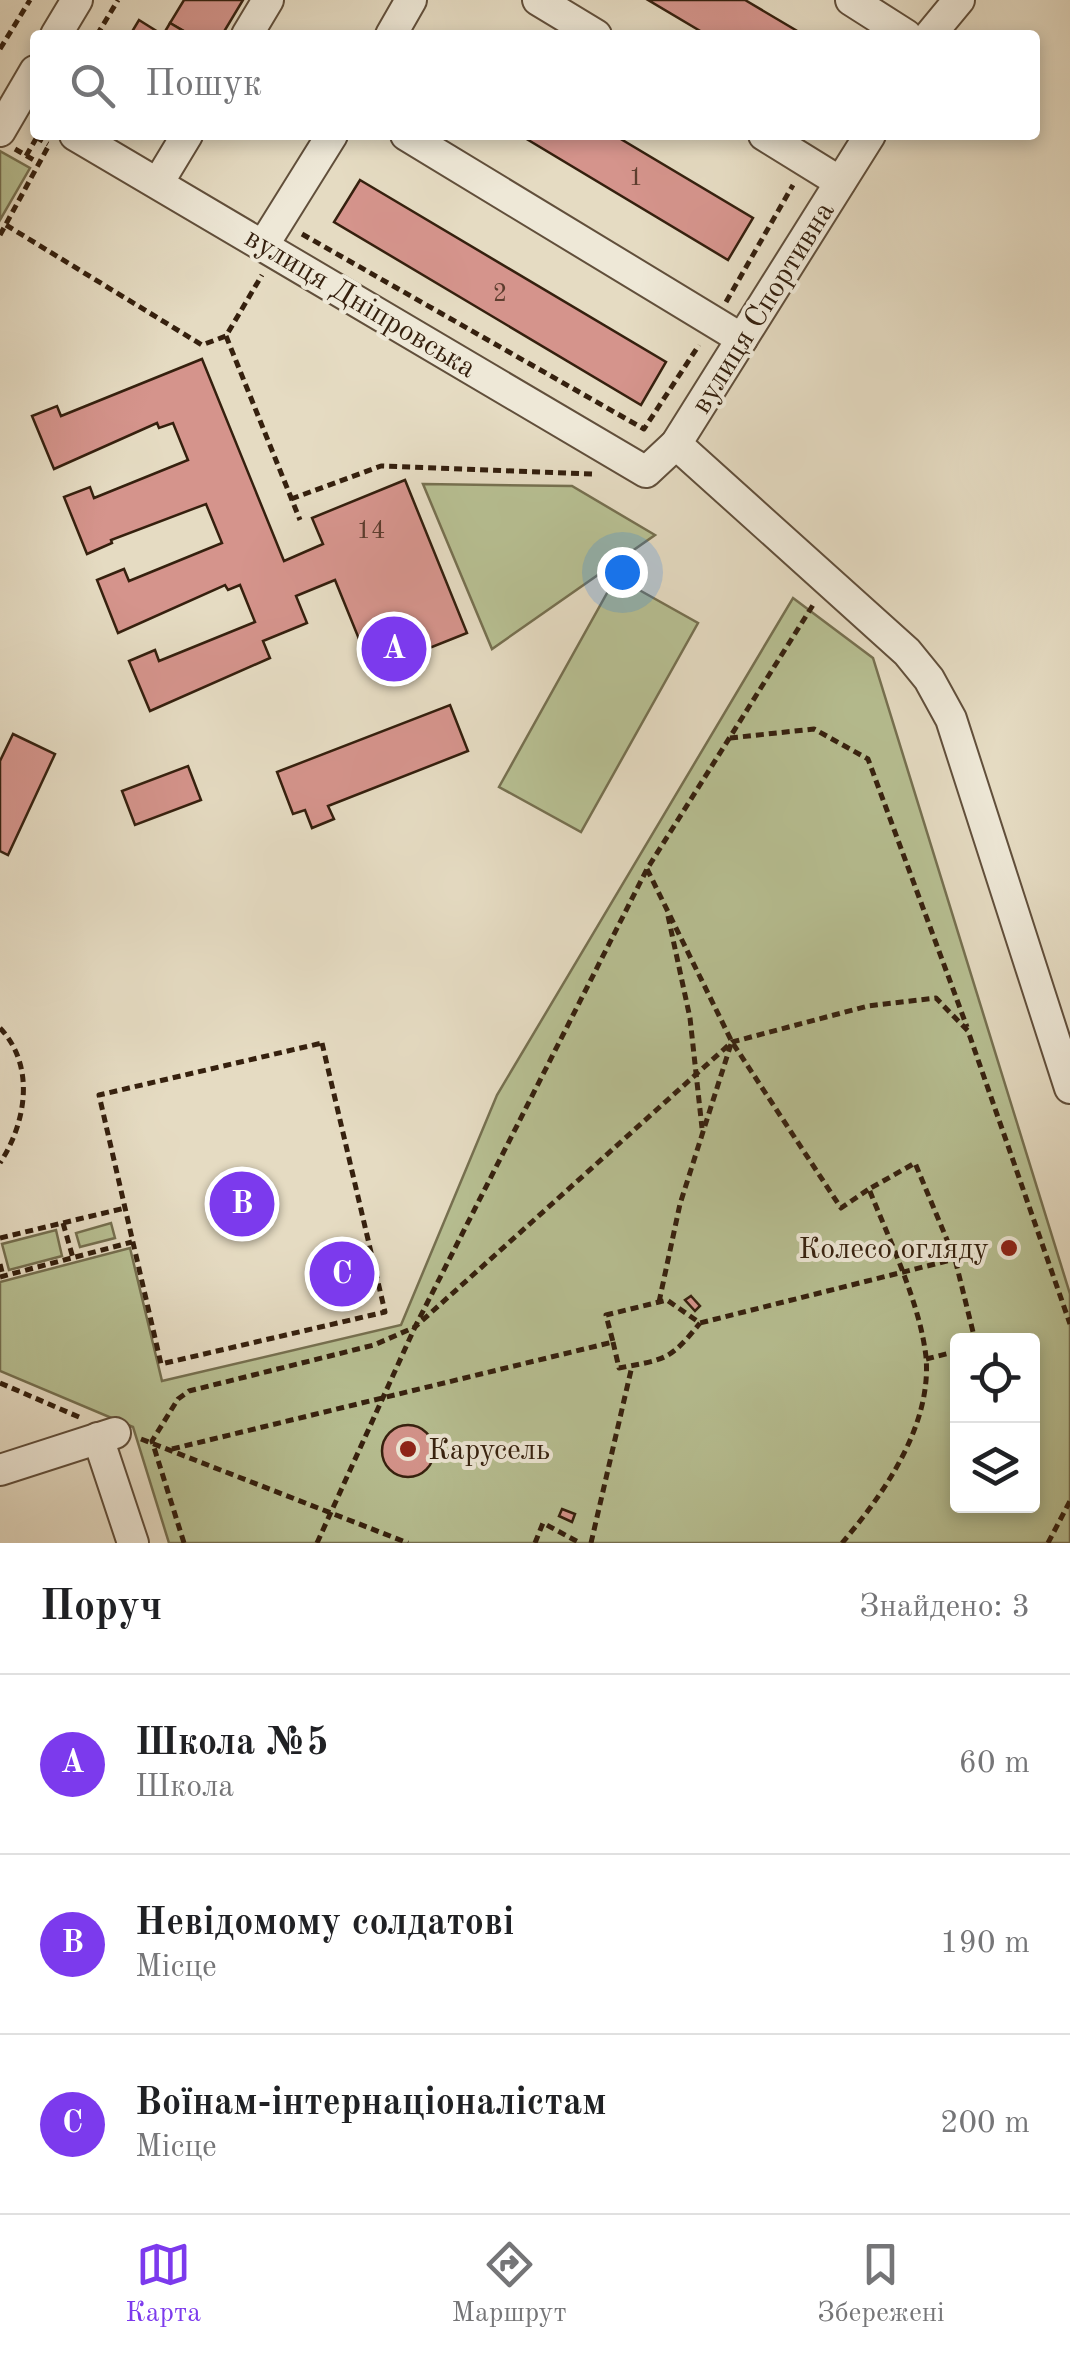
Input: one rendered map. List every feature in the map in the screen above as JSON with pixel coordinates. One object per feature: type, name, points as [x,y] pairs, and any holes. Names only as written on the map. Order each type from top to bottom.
[{"type":"street","points":[[59,30],[76,0]]},
{"type":"street","points":[[250,30],[268,0]]},
{"type":"street","points":[[394,30],[411,0]]},
{"type":"street","points":[[538,0],[588,30]]},
{"type":"street","points":[[852,0],[898,30]]},
{"type":"street","points":[[934,30],[958,0]]},
{"type":"street","points":[[4,138],[17,101],[30,79]]},
{"type":"street","name":"вулиця Дніпровська","points":[[62,140],[158,183],[270,244],[646,472]]},
{"type":"street","points":[[158,183],[184,140]]},
{"type":"street","points":[[270,244],[329,140]]},
{"type":"street","points":[[414,140],[742,338]]},
{"type":"street","points":[[773,140],[840,182]]},
{"type":"street","name":"вулиця Спортивна","points":[[646,472],[676,444],[867,140]]},
{"type":"street","points":[[676,444],[907,652],[929,679],[951,720],[1070,1088]]},
{"type":"street","points":[[0,1470],[106,1436],[133,1543]]},
{"type":"path","points":[[0,49],[30,0]]},
{"type":"path","points":[[99,30],[118,0]]},
{"type":"path","points":[[4,138],[39,164]]},
{"type":"path","points":[[26,156],[35,140]]},
{"type":"path","points":[[0,235],[39,164],[62,140]]},
{"type":"path","points":[[6,225],[202,345],[226,336],[270,244],[644,429],[716,320],[807,160]]},
{"type":"path","points":[[226,336],[300,520]]},
{"type":"path","points":[[291,499],[381,466],[597,474]]},
{"type":"path","points":[[317,1543],[415,1327],[647,870],[828,582]]},
{"type":"path","points":[[730,738],[814,729],[868,759],[1070,1324]]},
{"type":"path","points":[[647,870],[732,1042],[842,1208],[915,1163],[955,1259],[972,1333]]},
{"type":"path","points":[[667,909],[690,1018],[702,1130]]},
{"type":"path","points":[[184,1543],[152,1441],[178,1399],[189,1392],[374,1344],[415,1327],[732,1042],[868,1006],[936,998],[968,1032]]},
{"type":"path","points":[[0,1028],[18,1058],[24,1094],[20,1125],[0,1163]]},
{"type":"path","points":[[659,1302],[702,1130],[732,1042]]},
{"type":"path","points":[[322,1043],[385,1312],[162,1364],[125,1208],[99,1095],[322,1043]]},
{"type":"path","points":[[842,1543],[884,1494],[918,1415],[926,1359],[902,1272],[869,1189]]},
{"type":"path","points":[[0,1238],[125,1208]]},
{"type":"path","points":[[63,1223],[72,1258]]},
{"type":"path","points":[[0,1264],[2,1277],[133,1242]]},
{"type":"path","points":[[700,1323],[667,1300],[606,1315],[620,1368],[674,1355],[700,1323],[955,1259]]},
{"type":"path","points":[[172,1449],[613,1342]]},
{"type":"path","points":[[926,1359],[950,1354]]},
{"type":"path","points":[[592,1543],[632,1366]]},
{"type":"path","points":[[0,1383],[106,1436],[152,1441],[408,1543]]},
{"type":"path","points":[[1048,1543],[1070,1502]]},
{"type":"path","points":[[1062,1517],[1070,1526]]},
{"type":"path","points":[[535,1543],[543,1523],[580,1543]]},
{"type":"green space","points":[[0,151],[30,168],[0,220]]},
{"type":"green space","points":[[423,484],[572,486],[655,535],[492,649]]},
{"type":"green space","points":[[616,577],[698,623],[581,832],[499,787]]},
{"type":"green space","points":[[793,598],[873,658],[1070,1294],[1070,1543],[169,1543],[133,1427],[0,1371],[0,1282],[130,1248],[162,1381],[401,1325],[497,1095]]},
{"type":"green space","points":[[111,1223],[115,1238],[80,1247],[76,1233]]},
{"type":"green space","points":[[56,1230],[62,1256],[9,1270],[2,1244]]},
{"type":"building","points":[[184,0],[243,0],[225,30],[182,30],[170,23]]},
{"type":"building","points":[[648,0],[745,0],[796,30],[699,30]]},
{"type":"building","points":[[139,20],[155,30],[133,30]]},
{"type":"building","points":[[528,140],[622,140],[753,218],[728,260]]},
{"type":"building","points":[[360,180],[666,362],[641,405],[334,222]]},
{"type":"building","points":[[202,359],[284,561],[323,544],[312,518],[405,480],[467,633],[372,671],[335,580],[296,596],[307,623],[263,641],[270,658],[150,711],[129,661],[155,650],[159,661],[255,622],[240,585],[228,590],[225,585],[118,633],[97,580],[124,569],[129,581],[222,543],[206,504],[111,540],[112,543],[87,554],[64,497],[90,487],[94,498],[188,460],[173,423],[159,428],[157,423],[54,469],[32,416],[57,406],[61,416]]},
{"type":"building","points":[[450,705],[468,751],[328,806],[334,819],[312,828],[305,810],[293,814],[277,772]]},
{"type":"building","points":[[13,734],[55,754],[8,855],[0,851],[0,761]]},
{"type":"building","points":[[188,766],[201,800],[135,825],[122,791]]},
{"type":"building","points":[[691,1296],[700,1306],[695,1311],[685,1300]]},
{"type":"building","name":"Карусель","points":[[408,1425],[427,1432],[434,1451],[427,1470],[408,1477],[389,1470],[382,1451],[389,1432]]},
{"type":"building","points":[[562,1509],[575,1514],[572,1522],[559,1516]]},
{"type":"place","name":"Школа №5","points":[[394,649]]},
{"type":"place","name":"Невідомому солдатові","points":[[242,1204]]},
{"type":"place","name":"Колесо огляду","points":[[1009,1248]]},
{"type":"place","name":"Воїнам-інтернаціоналістам","points":[[342,1274]]},
{"type":"place","name":"Карусель","points":[[408,1449]]}]
